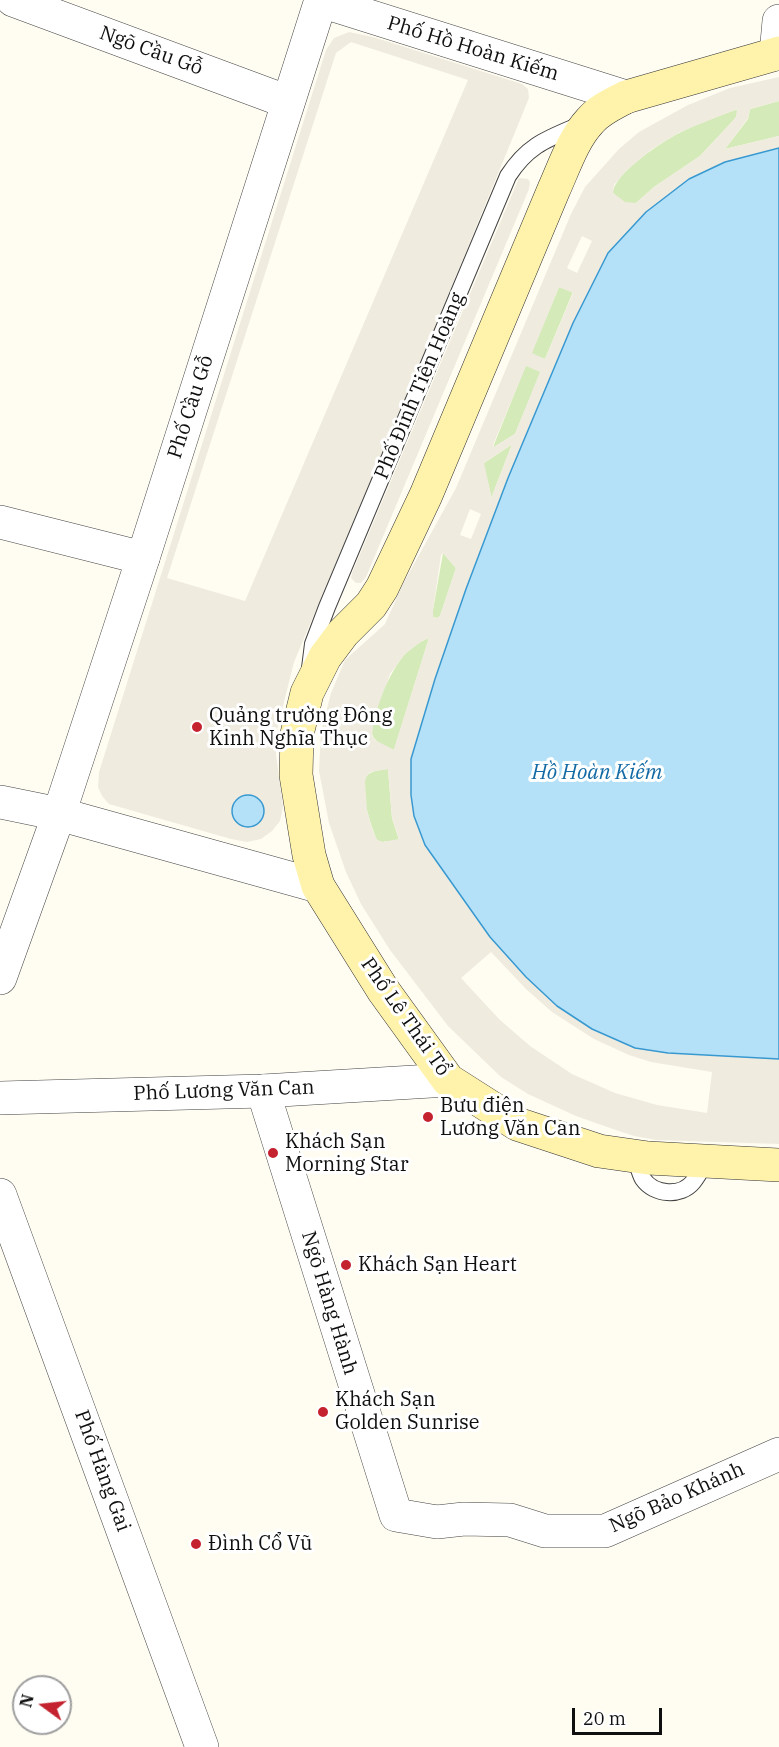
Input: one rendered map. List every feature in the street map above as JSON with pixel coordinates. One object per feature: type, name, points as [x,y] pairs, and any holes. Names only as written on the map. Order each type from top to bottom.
[{"type":"main road","name":"Phố Đinh Tiên Hoàng","points":[[318,886],[302,820],[296,775],[297,734],[307,693],[325,657],[343,633],[371,605],[382,588],[426,495],[554,189],[576,143],[590,121],[605,108],[626,97],[777,54]]},
{"type":"main road","name":"Phố Lê Thái Tổ","points":[[318,886],[382,990],[448,1080],[517,1124],[599,1151],[635,1156],[779,1165]]},
{"type":"street","name":"Ngõ Cầu Gỗ","points":[[13,0],[288,102]]},
{"type":"street","name":"Phố Cầu Gỗ","points":[[59,814],[321,1]]},
{"type":"street","name":"Phố Hồ Hoàn Kiếm","points":[[321,1],[626,97]]},
{"type":"street","points":[[777,54],[779,21]]},
{"type":"street","points":[[0,522],[143,558]]},
{"type":"street","points":[[0,802],[59,814],[318,886]]},
{"type":"street","points":[[0,978],[59,814]]},
{"type":"street","name":"Phố Lương Văn Can","points":[[0,1098],[263,1090],[448,1080]]},
{"type":"street","name":"Ngõ Hàng Hành","points":[[263,1090],[396,1515]]},
{"type":"street","name":"Phố Hàng Gai","points":[[3,1211],[202,1747]]},
{"type":"street","name":"Ngõ Bảo Khánh","points":[[396,1515],[437,1522],[464,1519],[510,1520],[545,1531],[605,1532],[779,1454]]},
{"type":"lane","name":"Phố Đinh Tiên Hoàng","points":[[307,693],[313,644],[327,607],[508,176],[519,158],[546,140],[590,121]]},
{"type":"green space","points":[[779,101],[779,136],[725,149],[748,119],[750,109]]},
{"type":"green space","points":[[738,109],[736,117],[700,156],[654,187],[636,203],[625,203],[613,193],[615,185],[630,167],[663,143],[681,132]]},
{"type":"green space","points":[[559,287],[573,292],[545,359],[531,354]]},
{"type":"green space","points":[[526,365],[541,371],[515,434],[493,447]]},
{"type":"green space","points":[[511,445],[490,501],[491,495],[484,463]]},
{"type":"green space","points":[[443,553],[456,568],[440,616],[437,618],[433,617],[433,610]]},
{"type":"green space","points":[[429,638],[394,750],[374,738],[373,720],[382,694],[401,659],[414,646]]},
{"type":"green space","points":[[388,769],[392,818],[399,840],[382,842],[377,840],[369,818],[364,783],[370,773]]},
{"type":"shaded area","points":[[349,32],[373,37],[522,84],[528,89],[529,98],[294,662],[277,730],[276,754],[283,807],[280,821],[261,839],[247,842],[109,804],[98,787],[99,772],[326,50],[334,38]],"holes":[[[351,42],[468,80],[245,601],[167,578],[336,53]],[[258,798],[263,806],[263,817],[250,827],[239,825],[231,811],[235,800]]]},
{"type":"shaded area","points":[[779,77],[779,101],[750,109],[748,118],[725,149],[779,136],[779,148],[725,162],[646,212],[608,253],[573,323],[466,589],[411,759],[526,977],[557,1006],[592,1029],[635,1048],[668,1053],[779,1059],[779,1144],[656,1140],[634,1136],[576,1116],[528,1094],[501,1077],[448,1026],[390,950],[361,904],[346,872],[329,823],[319,771],[321,732],[331,693],[345,660],[385,624],[403,584],[456,488],[571,214],[585,187],[619,149],[639,132],[688,105],[730,88]],"holes":[[[737,109],[736,117],[700,156],[654,187],[636,203],[625,202],[613,193],[614,185],[627,170],[652,149],[680,132]],[[582,236],[592,241],[577,273],[567,268]],[[559,287],[573,293],[545,359],[532,353]],[[526,366],[540,372],[515,434],[494,447]],[[511,445],[490,501],[491,495],[484,463]],[[470,509],[481,514],[471,539],[460,535]],[[443,553],[456,568],[440,616],[433,617],[441,555]],[[429,638],[394,750],[372,736],[374,717],[390,674],[405,654]],[[388,769],[392,818],[399,839],[382,842],[377,840],[367,810],[365,782],[370,772]],[[491,952],[526,989],[552,1012],[594,1039],[651,1062],[712,1072],[707,1113],[657,1105],[615,1093],[572,1074],[530,1046],[499,1019],[461,978]]]},
{"type":"shaded area","points":[[519,178],[528,179],[529,189],[366,577],[361,583],[356,583],[351,578],[352,573]]},
{"type":"water","name":"Hồ Hoàn Kiếm","points":[[779,148],[779,1059],[668,1053],[635,1048],[592,1029],[557,1006],[526,977],[490,937],[425,845],[414,816],[411,795],[411,759],[466,589],[508,478],[573,323],[608,253],[646,212],[689,179],[725,162]]},
{"type":"water","points":[[248,795],[260,799],[264,811],[260,823],[248,827],[236,823],[232,811],[236,799]]},
{"type":"place","name":"Quảng trường Đông Kinh Nghĩa Thục","points":[[197,727]]},
{"type":"place","name":"Bưu điện Lương Văn Can","points":[[428,1117]]},
{"type":"place","name":"Khách Sạn Morning Star","points":[[273,1153]]},
{"type":"place","name":"Khách Sạn Heart","points":[[346,1265]]},
{"type":"place","name":"Khách Sạn Golden Sunrise","points":[[323,1412]]},
{"type":"place","name":"Đình Cổ Vũ","points":[[196,1544]]}]
